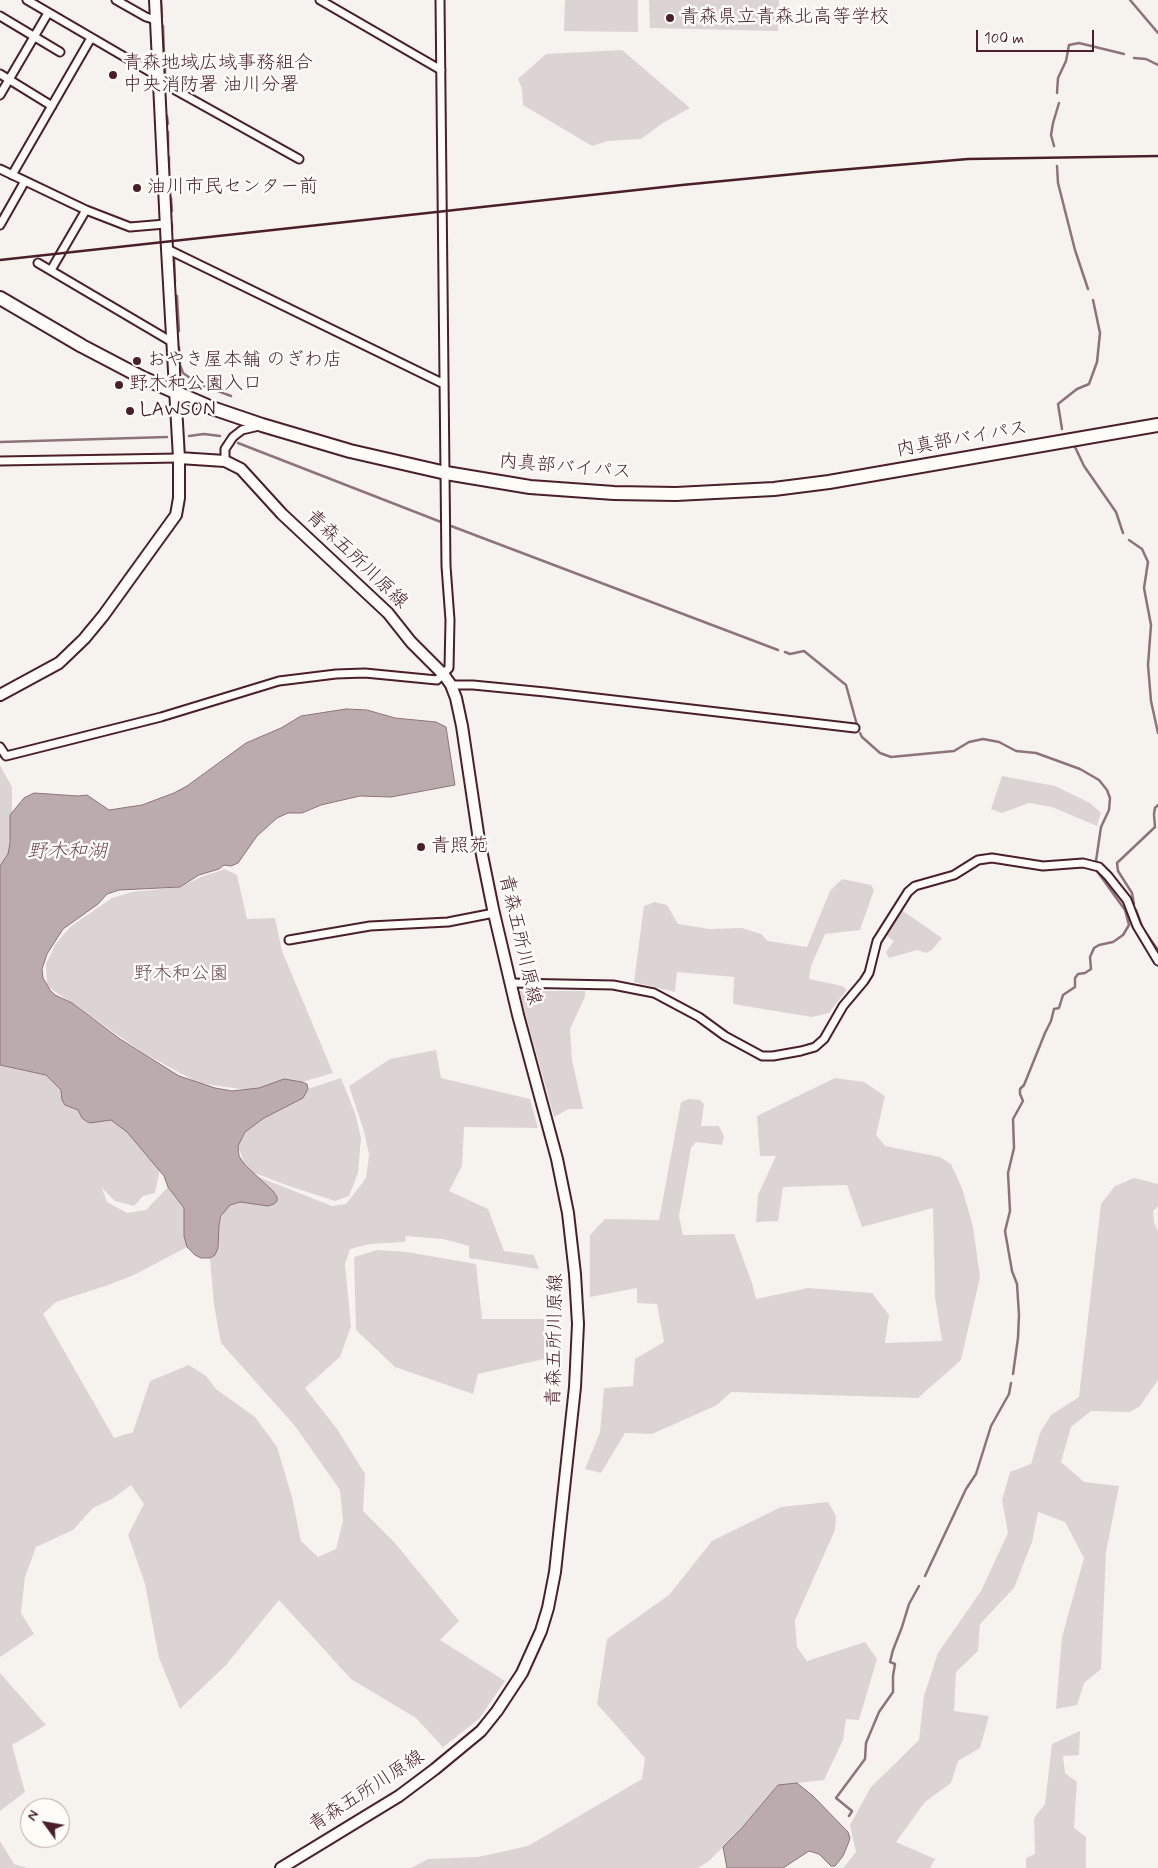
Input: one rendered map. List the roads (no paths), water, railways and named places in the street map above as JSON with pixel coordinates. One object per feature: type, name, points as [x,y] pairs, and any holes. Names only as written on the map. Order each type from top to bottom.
[{"type":"highway","name":"内真部バイパス","points":[[0,298],[82,346],[143,378],[212,408],[350,451],[446,473],[530,486],[614,493],[676,494],[774,489],[853,478],[1158,425]]},
{"type":"main road","points":[[0,695],[59,663],[84,639],[104,616],[176,515],[179,498],[179,458],[166,249],[155,0]]},
{"type":"main road","name":"青森五所川原線","points":[[179,458],[225,461],[241,469],[282,514],[388,613],[412,642],[444,674],[451,686],[462,726],[479,840],[494,913],[557,1159],[568,1213],[575,1274],[578,1324],[576,1388],[555,1572],[548,1608],[541,1631],[522,1672],[481,1732],[399,1796],[281,1868]]},
{"type":"street","points":[[27,0],[159,79],[300,159]]},
{"type":"street","points":[[116,0],[146,17],[156,20]]},
{"type":"street","points":[[320,0],[441,70]]},
{"type":"street","points":[[0,747],[6,756],[161,717],[280,681],[336,674],[365,673],[436,680],[449,668],[450,620],[446,566],[440,0]]},
{"type":"street","points":[[0,95],[48,13]]},
{"type":"street","points":[[0,16],[60,52]]},
{"type":"street","points":[[12,175],[91,38]]},
{"type":"street","points":[[0,74],[52,106]]},
{"type":"street","points":[[0,169],[86,210],[130,227],[166,224]]},
{"type":"street","points":[[0,225],[25,181]]},
{"type":"street","points":[[51,270],[86,210]]},
{"type":"street","points":[[166,249],[444,384]]},
{"type":"street","points":[[38,263],[172,342]]},
{"type":"street","points":[[225,461],[225,449],[233,437],[242,430],[262,425]]},
{"type":"street","points":[[0,461],[179,458]]},
{"type":"street","points":[[451,686],[473,685],[544,692],[854,728]]},
{"type":"street","points":[[511,983],[613,985],[654,993],[699,1017],[725,1036],[762,1056],[801,1051],[815,1047],[824,1039],[843,1006],[869,974],[877,941],[908,892],[914,886],[954,875],[978,860],[992,858],[1043,866],[1083,863],[1098,867],[1108,876],[1127,900],[1137,926],[1158,961]]},
{"type":"street","points":[[289,940],[370,926],[448,922],[494,913]]},
{"type":"water","name":"野木和湖","points":[[346,709],[367,710],[395,718],[436,722],[446,727],[455,785],[391,797],[360,796],[321,805],[302,813],[288,813],[277,818],[257,836],[238,863],[231,866],[224,865],[219,869],[199,875],[180,887],[119,890],[107,894],[98,904],[63,929],[47,954],[42,969],[43,978],[55,995],[72,1003],[120,1039],[179,1076],[215,1088],[232,1091],[259,1088],[284,1079],[307,1084],[308,1089],[303,1098],[264,1118],[245,1132],[238,1146],[239,1156],[245,1165],[273,1191],[277,1201],[268,1206],[240,1202],[230,1205],[221,1216],[218,1248],[215,1255],[210,1258],[201,1258],[187,1247],[184,1236],[184,1208],[168,1187],[164,1176],[127,1132],[111,1120],[90,1123],[86,1121],[78,1110],[65,1105],[62,1100],[61,1090],[46,1075],[0,1065],[0,866],[8,854],[10,815],[24,798],[34,793],[87,795],[109,810],[142,805],[187,786],[246,743],[281,728],[301,716]]},
{"type":"water","points":[[797,1783],[813,1796],[848,1832],[850,1838],[848,1844],[843,1856],[835,1866],[831,1866],[819,1854],[809,1851],[783,1868],[727,1868],[723,1847],[741,1829],[778,1785]]},
{"type":"waterway","points":[[161,0],[162,17]]},
{"type":"waterway","points":[[1130,0],[1158,33]]},
{"type":"waterway","points":[[163,26],[164,53]]},
{"type":"waterway","points":[[1057,93],[1058,78],[1066,61],[1069,45],[1079,43],[1124,54]]},
{"type":"waterway","points":[[1134,58],[1146,59],[1158,65]]},
{"type":"waterway","points":[[165,64],[165,81]]},
{"type":"waterway","points":[[1054,146],[1051,135],[1059,103]]},
{"type":"waterway","points":[[167,116],[168,124]]},
{"type":"waterway","points":[[168,132],[168,149]]},
{"type":"waterway","points":[[169,157],[169,180]]},
{"type":"waterway","points":[[1057,166],[1058,183],[1075,250],[1088,289]]},
{"type":"waterway","points":[[171,198],[172,211]]},
{"type":"waterway","points":[[172,224],[172,230]]},
{"type":"waterway","points":[[174,257],[175,282]]},
{"type":"waterway","points":[[177,296],[179,331]]},
{"type":"waterway","points":[[1062,429],[1058,404],[1077,389],[1089,384],[1097,362],[1100,333],[1093,300]]},
{"type":"waterway","points":[[179,347],[180,365],[183,373],[197,383],[231,396]]},
{"type":"waterway","points":[[189,436],[204,434],[220,436]]},
{"type":"waterway","points":[[0,442],[167,437]]},
{"type":"waterway","points":[[238,443],[441,522]]},
{"type":"waterway","points":[[1075,447],[1084,466],[1116,512],[1123,533]]},
{"type":"waterway","points":[[451,526],[778,650]]},
{"type":"waterway","points":[[1129,540],[1142,549],[1148,562],[1144,588],[1151,625],[1148,665],[1151,701],[1158,733]]},
{"type":"waterway","points":[[785,652],[790,654],[804,651],[846,685],[857,725]]},
{"type":"waterway","points":[[860,733],[880,753],[891,757],[954,751],[969,742],[983,739],[999,742],[1016,751],[1036,753],[1080,769],[1099,780],[1107,790],[1110,798],[1109,810],[1101,827],[1096,861]]},
{"type":"waterway","points":[[1134,904],[1132,893],[1118,871],[1117,863],[1155,827],[1154,814],[1155,808],[1158,805]]},
{"type":"waterway","points":[[1013,1374],[1019,1315],[1017,1284],[1012,1271],[1005,1231],[1010,1211],[1008,1173],[1014,1148],[1013,1119],[1023,1101],[1020,1089],[1024,1085],[1051,1021],[1054,1009],[1059,1008],[1063,995],[1075,987],[1075,978],[1078,974],[1085,973],[1091,969],[1090,957],[1094,948],[1113,942],[1123,935],[1129,925],[1125,910],[1097,871]]},
{"type":"waterway","points":[[1136,910],[1143,929],[1158,950]]},
{"type":"waterway","points":[[925,1576],[966,1489],[976,1474],[991,1426],[1009,1394],[1011,1383]]},
{"type":"waterway","points":[[849,1816],[852,1811],[836,1798],[865,1759],[866,1743],[879,1712],[893,1692],[895,1664],[890,1662],[909,1604],[919,1586]]},
{"type":"railway","points":[[0,260],[815,172],[968,159],[1158,156]]},
{"type":"place","name":"青森県立青森北高等学校","points":[[670,18]]},
{"type":"place","name":"青森地域広域事務組合 中央消防署 油川分署","points":[[113,75]]},
{"type":"place","name":"油川市民センター前","points":[[137,188]]},
{"type":"place","name":"おやき屋本舗 のぎわ店","points":[[137,361]]},
{"type":"place","name":"野木和公園入口","points":[[119,385]]},
{"type":"place","name":"LAWSON","points":[[130,411]]},
{"type":"place","name":"青照苑","points":[[421,847]]},
{"type":"park label","name":"野木和公園","points":[[181,975]]}]
